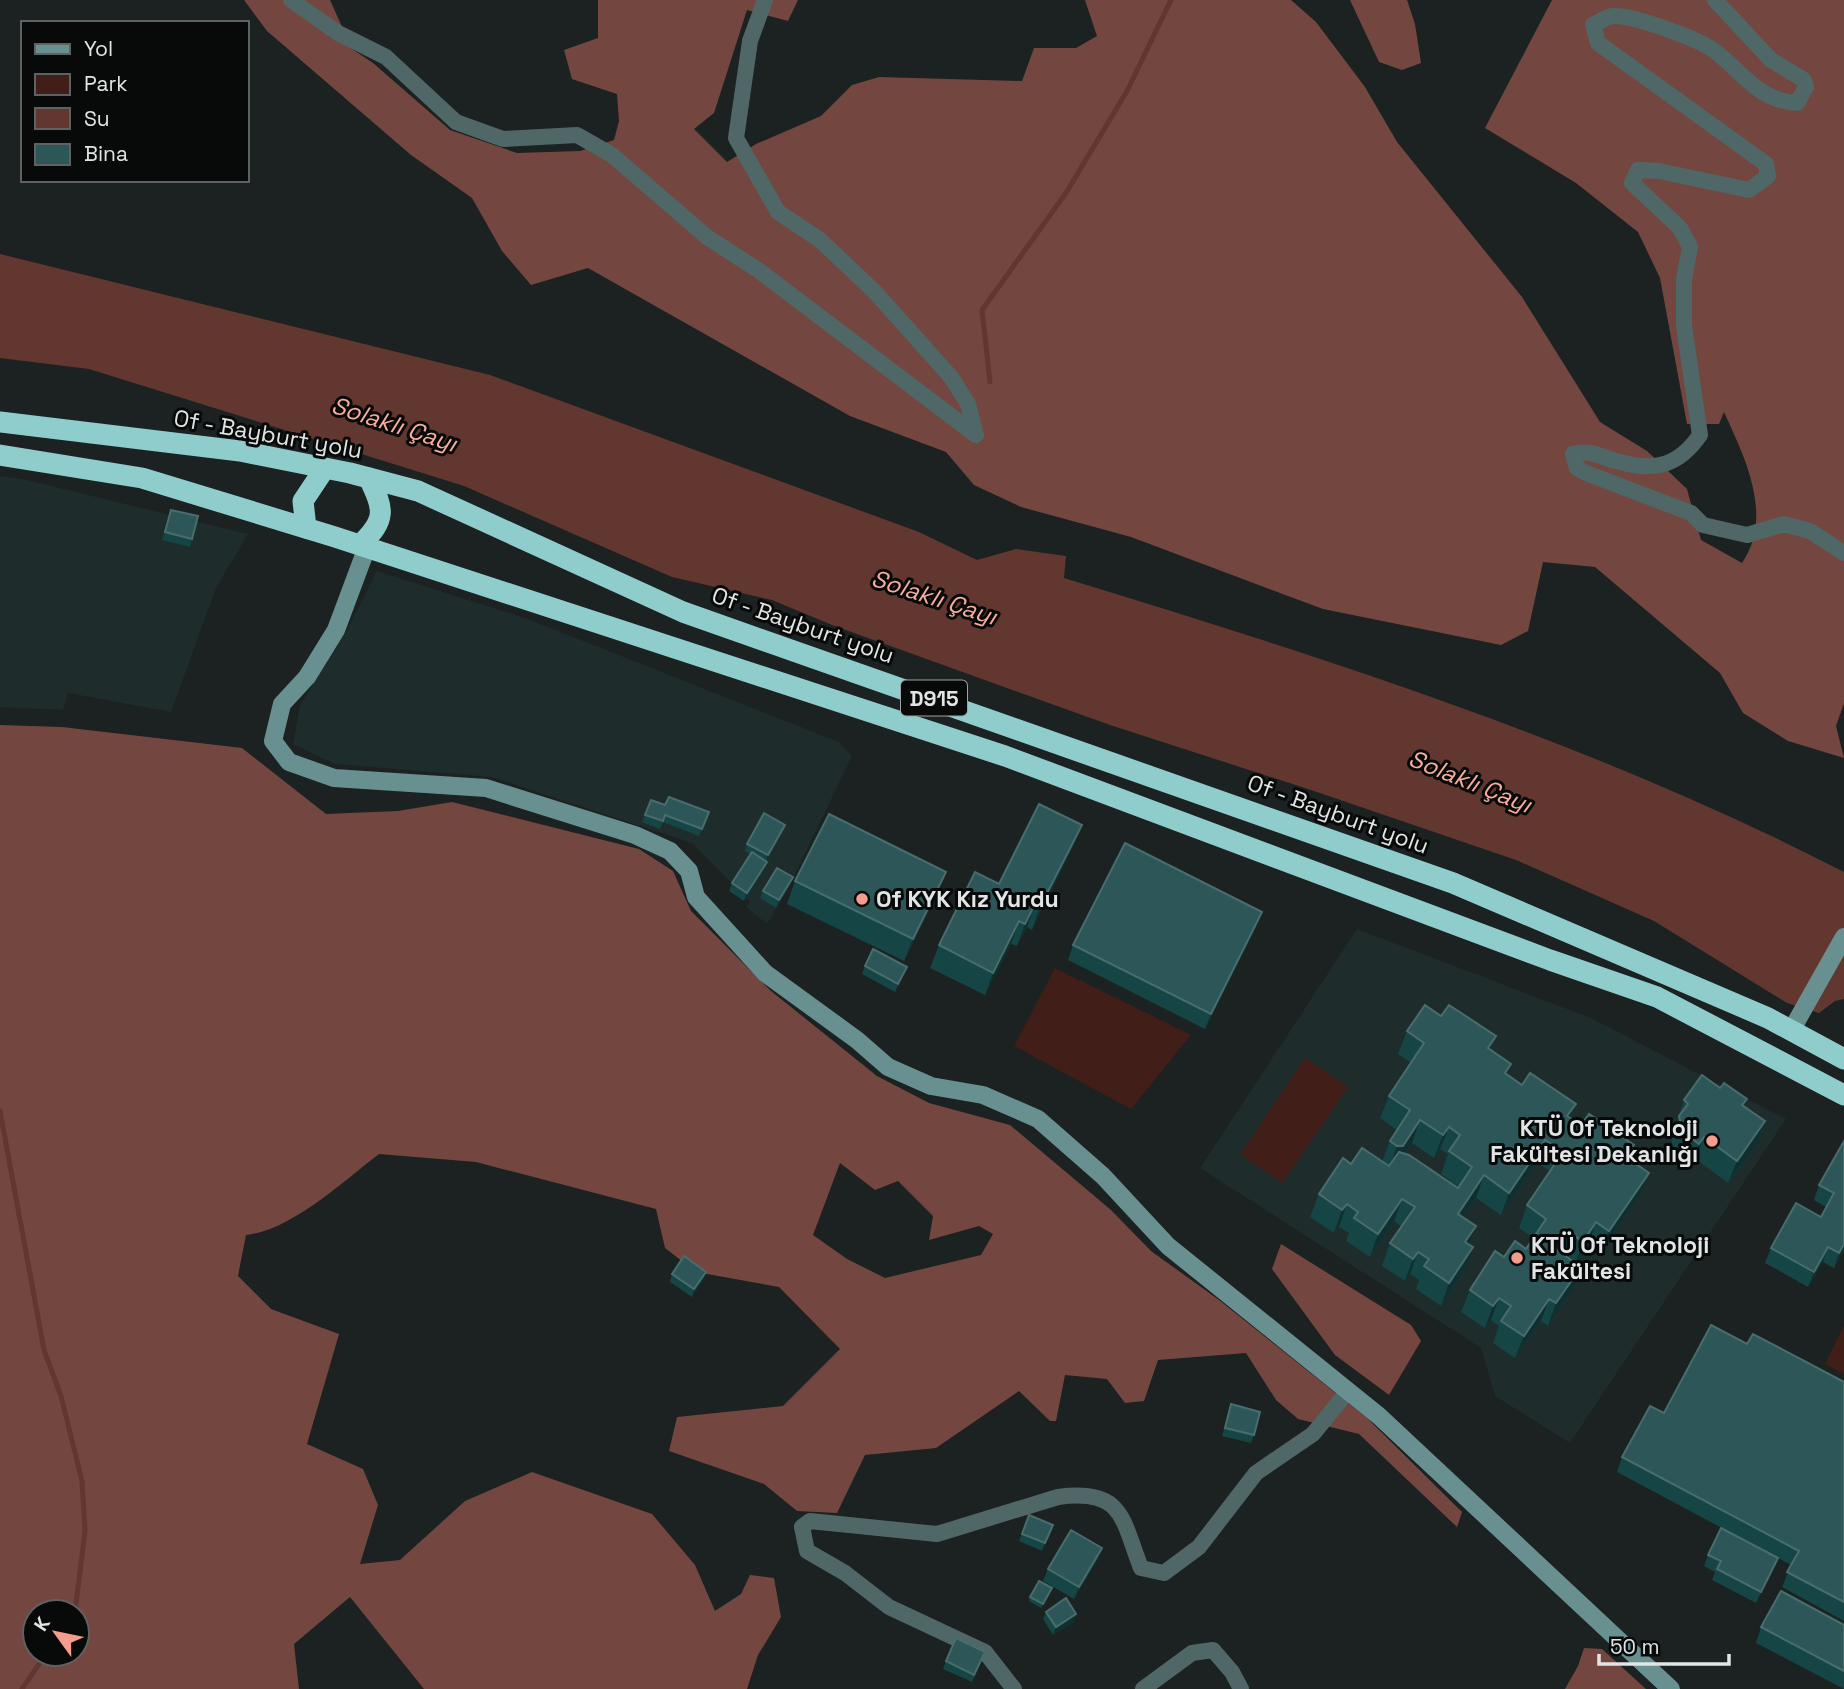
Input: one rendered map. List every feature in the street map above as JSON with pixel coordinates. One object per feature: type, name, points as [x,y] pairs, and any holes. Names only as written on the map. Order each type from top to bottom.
[{"type":"highway","name":"Of - Bayburt yolu","points":[[0,422],[240,451],[418,491],[683,612],[1453,883],[1795,1024],[1844,1059]]},
{"type":"highway","name":"D915","points":[[0,455],[142,478],[363,546],[1018,761],[1657,997],[1844,1095]]},
{"type":"highway","points":[[306,528],[303,501],[325,468]]},
{"type":"highway","points":[[363,546],[378,528],[382,506],[369,478]]},
{"type":"street","points":[[291,0],[338,33],[386,57],[456,122],[503,139],[577,135],[612,155],[707,237],[758,270],[976,435],[968,404],[951,377],[874,291],[820,240],[778,212],[736,138],[750,41],[765,0]]},
{"type":"street","points":[[1715,0],[1771,60],[1804,80],[1806,87],[1797,103],[1779,102],[1755,88],[1715,51],[1693,40],[1627,17],[1610,16],[1593,25],[1598,43],[1766,164],[1769,176],[1749,190],[1659,171],[1638,170],[1632,183],[1680,228],[1690,247],[1684,279],[1684,326],[1700,435],[1686,455],[1668,465],[1621,463],[1588,450],[1573,454],[1577,468],[1586,473],[1692,513],[1703,524],[1748,535],[1784,524],[1810,531],[1844,553]]},
{"type":"street","points":[[363,546],[336,630],[307,677],[282,704],[273,741],[289,762],[334,778],[486,788],[635,835],[670,851],[689,871],[695,897],[765,973],[857,1040],[887,1068],[931,1086],[983,1095],[1038,1119],[1103,1176],[1168,1246],[1379,1416],[1671,1689]]},
{"type":"street","points":[[1795,1024],[1844,937]]},
{"type":"street","points":[[1014,1689],[985,1651],[889,1606],[845,1573],[807,1551],[802,1527],[810,1521],[937,1534],[1058,1497],[1076,1495],[1100,1499],[1118,1509],[1128,1526],[1141,1568],[1164,1573],[1199,1546],[1256,1473],[1313,1434],[1349,1391]]},
{"type":"street","points":[[1143,1689],[1192,1653],[1213,1650],[1232,1672],[1241,1689]]},
{"type":"shaded area","points":[[244,0],[330,0],[352,49],[373,63],[450,130],[517,153],[580,151],[614,140],[619,121],[617,94],[572,79],[564,50],[598,38],[598,0],[798,0],[788,21],[747,10],[714,113],[694,129],[727,162],[756,144],[821,116],[852,85],[879,77],[1022,81],[1034,48],[1076,48],[1097,36],[1085,0],[1291,0],[1316,22],[1365,87],[1397,142],[1522,297],[1600,422],[1647,451],[1687,489],[1701,540],[1742,563],[1756,526],[1753,487],[1724,412],[1719,424],[1687,424],[1660,278],[1638,232],[1576,183],[1485,128],[1552,0],[1844,0],[1844,703],[1836,726],[1844,758],[1788,741],[1743,713],[1720,673],[1595,567],[1543,562],[1528,631],[1501,645],[1323,609],[1131,537],[1021,507],[974,485],[946,452],[850,416],[588,268],[531,285],[502,251],[472,198],[411,155],[267,31]]},
{"type":"shaded area","points":[[1350,0],[1407,0],[1415,24],[1421,63],[1402,70],[1379,62]]},
{"type":"shaded area","points":[[0,476],[23,479],[248,534],[216,588],[171,712],[68,693],[63,710],[0,707]]},
{"type":"shaded area","points":[[377,571],[525,618],[839,742],[852,756],[790,885],[767,924],[746,907],[750,902],[692,843],[491,777],[335,764],[293,744],[300,705],[346,632]]},
{"type":"shaded area","points":[[0,725],[62,727],[242,748],[326,814],[398,811],[452,802],[639,849],[673,871],[691,911],[771,991],[877,1076],[929,1103],[1010,1125],[1111,1210],[1151,1251],[1219,1300],[1367,1418],[1462,1512],[1457,1527],[1359,1434],[1298,1419],[1276,1400],[1246,1353],[1158,1360],[1144,1401],[1125,1403],[1107,1379],[1065,1375],[1056,1421],[1050,1421],[1019,1391],[936,1448],[865,1455],[837,1513],[797,1511],[764,1484],[669,1451],[677,1417],[783,1406],[840,1349],[779,1287],[696,1272],[665,1248],[656,1209],[476,1162],[379,1154],[298,1215],[263,1231],[246,1235],[238,1276],[271,1309],[339,1334],[307,1444],[363,1469],[378,1505],[360,1564],[400,1560],[465,1501],[532,1472],[652,1514],[695,1565],[715,1611],[741,1594],[750,1575],[774,1578],[781,1617],[758,1655],[747,1689],[424,1689],[350,1597],[294,1644],[299,1689],[0,1689]],"holes":[[[840,1163],[875,1190],[898,1181],[933,1216],[929,1240],[979,1226],[993,1234],[981,1255],[885,1278],[847,1259],[813,1235]]]},
{"type":"shaded area","name":"KTÜ Of Teknoloji Fakültesi","points":[[1357,929],[1591,1018],[1786,1119],[1570,1443],[1495,1396],[1481,1348],[1200,1168]]},
{"type":"shaded area","points":[[1281,1244],[1411,1325],[1421,1341],[1389,1395],[1335,1355],[1272,1269]]},
{"type":"shaded area","points":[[1584,1648],[1602,1649],[1646,1689],[1565,1689],[1578,1666]]},
{"type":"green space","points":[[1055,968],[1191,1035],[1131,1109],[1014,1046]]},
{"type":"green space","points":[[1305,1058],[1348,1087],[1282,1183],[1240,1154]]},
{"type":"green space","points":[[1844,1326],[1844,1374],[1825,1364]]},
{"type":"water","name":"Solaklı Çayı","points":[[0,254],[490,375],[919,532],[977,560],[1016,549],[1066,556],[1064,578],[1362,673],[1460,707],[1655,783],[1844,872],[1844,999],[1835,1001],[1819,1013],[1787,1003],[1654,921],[1516,860],[1110,725],[832,625],[772,600],[672,577],[464,486],[89,369],[0,358]]},
{"type":"building","points":[[171,510],[198,516],[192,539],[165,532]]},
{"type":"building","points":[[669,797],[709,812],[702,829],[665,815],[663,821],[645,815],[651,800],[665,805]]},
{"type":"building","points":[[1039,804],[1082,825],[1040,907],[1035,904],[1025,924],[1019,921],[993,973],[939,945],[975,872],[999,884]]},
{"type":"building","points":[[764,813],[785,825],[768,855],[747,844]]},
{"type":"building","name":"Of KYK Kız Yurdu","points":[[829,814],[946,872],[913,939],[795,881]]},
{"type":"building","points":[[1125,843],[1262,912],[1211,1014],[1073,945]]},
{"type":"building","points":[[752,852],[767,862],[747,893],[732,883]]},
{"type":"building","points":[[777,868],[793,877],[779,900],[763,891]]},
{"type":"building","points":[[873,949],[907,967],[898,984],[865,966]]},
{"type":"building","points":[[1425,1005],[1441,1016],[1449,1005],[1496,1036],[1488,1048],[1511,1064],[1505,1073],[1522,1085],[1530,1073],[1576,1104],[1567,1116],[1581,1125],[1589,1114],[1634,1145],[1626,1157],[1649,1173],[1609,1231],[1596,1222],[1583,1242],[1564,1228],[1551,1246],[1581,1267],[1556,1303],[1549,1299],[1524,1336],[1501,1321],[1511,1306],[1499,1298],[1493,1306],[1470,1290],[1495,1251],[1504,1257],[1515,1241],[1526,1249],[1546,1219],[1527,1205],[1563,1152],[1545,1140],[1509,1193],[1484,1175],[1458,1214],[1476,1226],[1465,1242],[1473,1247],[1449,1283],[1424,1266],[1429,1259],[1418,1252],[1413,1259],[1390,1243],[1415,1207],[1402,1199],[1378,1234],[1354,1218],[1358,1212],[1347,1204],[1342,1210],[1319,1194],[1343,1158],[1351,1164],[1362,1148],[1389,1166],[1399,1152],[1409,1155],[1458,1188],[1472,1167],[1449,1151],[1460,1135],[1449,1127],[1443,1135],[1420,1120],[1403,1146],[1397,1146],[1390,1141],[1410,1110],[1389,1096],[1424,1043],[1407,1031]]},
{"type":"building","points":[[1702,1075],[1720,1088],[1724,1083],[1747,1099],[1742,1105],[1765,1121],[1737,1161],[1704,1137],[1699,1144],[1683,1132],[1679,1116],[1688,1104],[1684,1100]]},
{"type":"building","points":[[1844,1141],[1844,1244],[1839,1253],[1828,1247],[1814,1272],[1771,1248],[1796,1203],[1821,1217],[1834,1193],[1819,1185]]},
{"type":"building","points":[[684,1256],[706,1272],[694,1289],[672,1274]]},
{"type":"building","points":[[1711,1325],[1747,1344],[1753,1334],[1844,1382],[1844,1602],[1787,1572],[1799,1551],[1622,1457],[1650,1406],[1664,1413]]},
{"type":"building","points":[[1231,1404],[1260,1412],[1254,1435],[1225,1428]]},
{"type":"building","points":[[1029,1515],[1053,1525],[1045,1543],[1022,1534]]},
{"type":"building","points":[[1721,1528],[1778,1558],[1761,1592],[1717,1569],[1721,1561],[1708,1555]]},
{"type":"building","points":[[1071,1530],[1102,1548],[1079,1587],[1048,1569]]},
{"type":"building","points":[[1039,1581],[1052,1588],[1043,1604],[1030,1597]]},
{"type":"building","points":[[1781,1591],[1844,1625],[1844,1671],[1761,1627]]},
{"type":"building","points":[[1066,1598],[1076,1614],[1056,1627],[1046,1612]]},
{"type":"building","points":[[956,1638],[985,1652],[974,1675],[946,1661]]},
{"type":"waterway","points":[[990,382],[982,310],[1066,193],[1127,91],[1171,0]]},
{"type":"waterway","points":[[0,1111],[44,1350],[61,1396],[82,1481],[85,1531],[77,1598]]},
{"type":"waterway","points":[[22,1689],[36,1668]]},
{"type":"place","name":"Of KYK Kız Yurdu","points":[[862,899]]},
{"type":"place","name":"KTÜ Of Teknoloji Fakültesi Dekanlığı","points":[[1712,1141]]},
{"type":"place","name":"KTÜ Of Teknoloji Fakültesi","points":[[1517,1258]]}]
